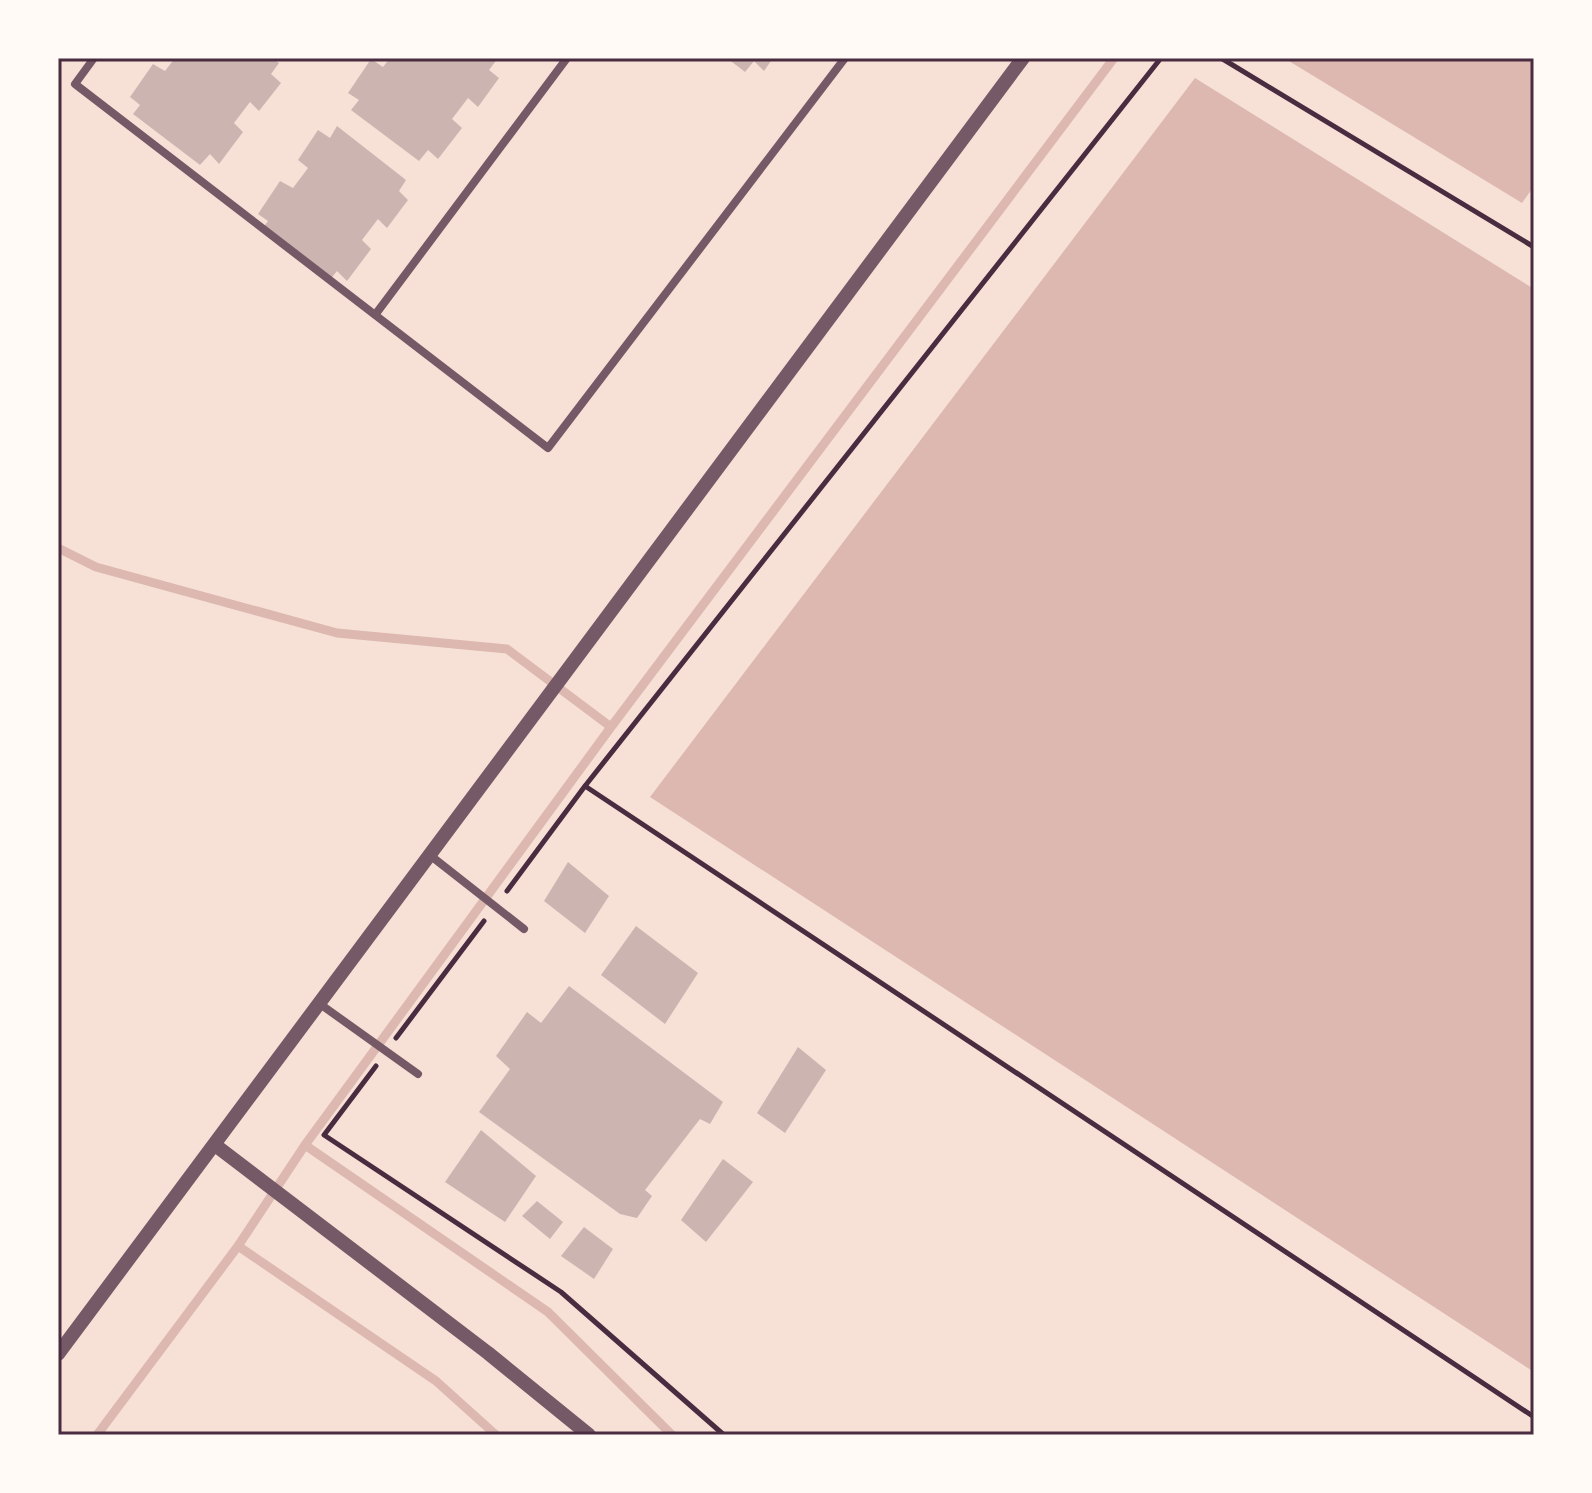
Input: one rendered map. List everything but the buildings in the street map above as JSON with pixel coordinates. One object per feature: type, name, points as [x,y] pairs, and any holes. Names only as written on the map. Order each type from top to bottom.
[{"type":"street","points":[[94,58],[75,84],[548,448],[845,58]]},
{"type":"street","points":[[375,315],[567,58]]},
{"type":"street","points":[[58,1354],[1023,58]]},
{"type":"street","points":[[431,856],[524,929]]},
{"type":"street","points":[[320,1004],[418,1074]]},
{"type":"street","points":[[215,1145],[488,1353],[589,1435]]},
{"type":"path","points":[[501,898],[585,786],[1161,58]]},
{"type":"path","points":[[1221,58],[1534,247]]},
{"type":"path","points":[[585,786],[1534,1417]]},
{"type":"path","points":[[389,1048],[492,911]]},
{"type":"path","points":[[380,1060],[324,1135],[561,1292],[724,1435]]},
{"type":"shaded area","points":[[1284,58],[1534,58],[1534,186],[1522,203]]},
{"type":"shaded area","points":[[1195,78],[1534,289],[1534,1372],[650,797]]},
{"type":"waterway","points":[[97,1435],[238,1246],[305,1145],[611,727],[1114,58]]},
{"type":"waterway","points":[[58,548],[96,567],[337,633],[507,649],[611,727]]},
{"type":"waterway","points":[[305,1145],[548,1312],[672,1435]]},
{"type":"waterway","points":[[238,1246],[436,1381],[496,1435]]}]
